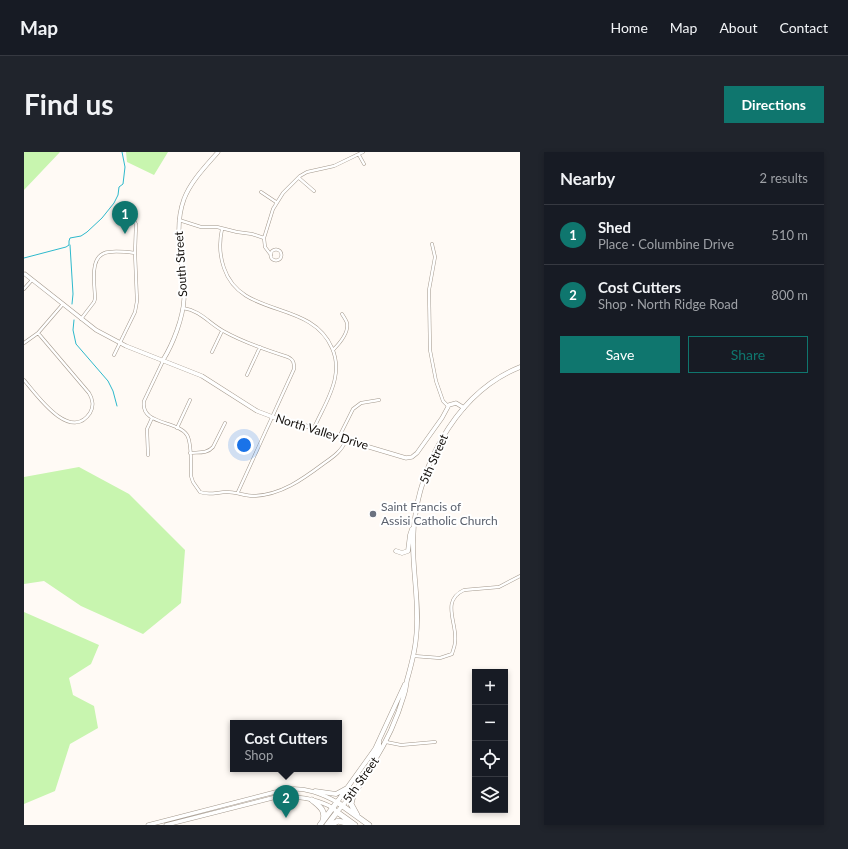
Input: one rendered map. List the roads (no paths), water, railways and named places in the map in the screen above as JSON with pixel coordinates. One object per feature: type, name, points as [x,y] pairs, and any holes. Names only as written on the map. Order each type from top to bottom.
[{"type":"highway","points":[[362,820],[351,804],[353,796],[363,779]]},
{"type":"highway","points":[[312,800],[322,809],[324,813],[324,820],[320,825]]},
{"type":"highway","points":[[340,804],[368,825]]},
{"type":"highway","name":"5th Street","points":[[320,825],[333,808],[340,804]]},
{"type":"highway","points":[[329,825],[338,812],[353,825]]},
{"type":"highway","points":[[329,825],[341,821],[353,825]]},
{"type":"main road","name":"5th Street","points":[[340,804],[359,785],[386,742],[404,694],[417,636],[413,554],[414,523],[421,489],[434,455],[445,433],[464,408],[478,393],[493,382],[520,367]]},
{"type":"main road","points":[[396,551],[402,553],[408,551],[410,535],[414,523]]},
{"type":"main road","name":"5th Street","points":[[338,812],[340,804],[350,785],[368,760],[379,741],[407,680]]},
{"type":"main road","points":[[386,742],[385,738],[394,716],[398,700]]},
{"type":"main road","points":[[359,785],[378,749],[380,744],[379,741]]},
{"type":"main road","points":[[315,791],[336,794],[350,785]]},
{"type":"main road","points":[[333,808],[338,812]]},
{"type":"street","name":"South Street","points":[[164,360],[183,308],[178,238],[179,220],[184,200],[191,185],[200,172],[218,152]]},
{"type":"street","points":[[271,254],[273,250],[277,249],[281,252],[282,256],[279,260],[275,261],[272,259],[271,254],[265,247],[264,238],[269,219],[276,202],[283,193],[298,178],[307,172],[331,167],[363,152]]},
{"type":"street","points":[[359,155],[364,164]]},
{"type":"street","points":[[298,178],[314,191]]},
{"type":"street","points":[[261,192],[276,202]]},
{"type":"street","points":[[114,355],[135,312],[137,300],[135,253],[136,224],[130,214]]},
{"type":"street","points":[[179,220],[201,227],[252,234],[264,238]]},
{"type":"street","points":[[222,229],[220,255],[226,275],[232,285],[255,301],[284,310],[312,324],[325,336],[333,350],[336,363],[335,380],[314,428]]},
{"type":"street","points":[[432,244],[435,257],[429,290],[430,350],[436,381],[443,401],[448,406],[455,403],[464,408]]},
{"type":"street","points":[[81,319],[95,299],[94,270],[95,263],[98,258],[108,252],[135,253]]},
{"type":"street","name":"North Valley Drive","points":[[25,274],[96,330],[120,343],[202,376],[252,408],[272,417],[314,428],[346,440],[406,458],[412,457],[417,453],[442,418],[448,406]]},
{"type":"street","points":[[24,289],[33,280]]},
{"type":"street","points":[[24,343],[38,333],[63,304]]},
{"type":"street","points":[[183,308],[194,310],[201,314],[222,331],[260,348],[288,357],[292,359],[294,363],[294,369],[238,492]]},
{"type":"street","points":[[333,350],[343,338],[347,329],[347,323],[342,314]]},
{"type":"street","points":[[212,352],[222,331]]},
{"type":"street","points":[[24,380],[51,411],[61,419],[72,422],[79,421],[86,418],[92,410],[93,402],[89,393],[38,333]]},
{"type":"street","points":[[247,375],[260,348]]},
{"type":"street","points":[[164,360],[144,401],[144,411],[152,418],[177,428],[188,436],[191,476],[200,492],[209,494],[238,492],[255,496],[277,491],[294,484],[339,452],[344,447],[346,440]]},
{"type":"street","points":[[177,428],[190,400]]},
{"type":"street","points":[[339,437],[353,409],[361,403],[379,400]]},
{"type":"street","points":[[148,455],[147,429],[152,418]]},
{"type":"street","points":[[190,453],[205,452],[210,450],[225,423]]},
{"type":"street","points":[[413,656],[440,658],[452,654],[456,641],[451,607],[453,600],[460,592],[464,590],[499,587],[520,576]]},
{"type":"street","points":[[386,742],[401,746],[435,742]]},
{"type":"street","points":[[148,825],[278,790],[300,788],[315,791],[340,804]]},
{"type":"street","points":[[166,825],[276,797],[297,797],[312,800],[333,808]]},
{"type":"waterway","points":[[24,258],[66,247],[69,245],[70,238],[81,236],[102,218],[114,203],[118,195],[119,187],[123,184],[125,167],[122,152]]},
{"type":"waterway","points":[[70,245],[73,294],[72,304]]},
{"type":"waterway","points":[[74,320],[73,330],[76,344],[108,381],[113,391],[117,406]]},
{"type":"place","name":"Shed","points":[[125,234]]},
{"type":"place","name":"Saint Francis of Assisi Catholic Church","points":[[373,514]]},
{"type":"place","name":"Cost Cutters","points":[[286,818]]}]
